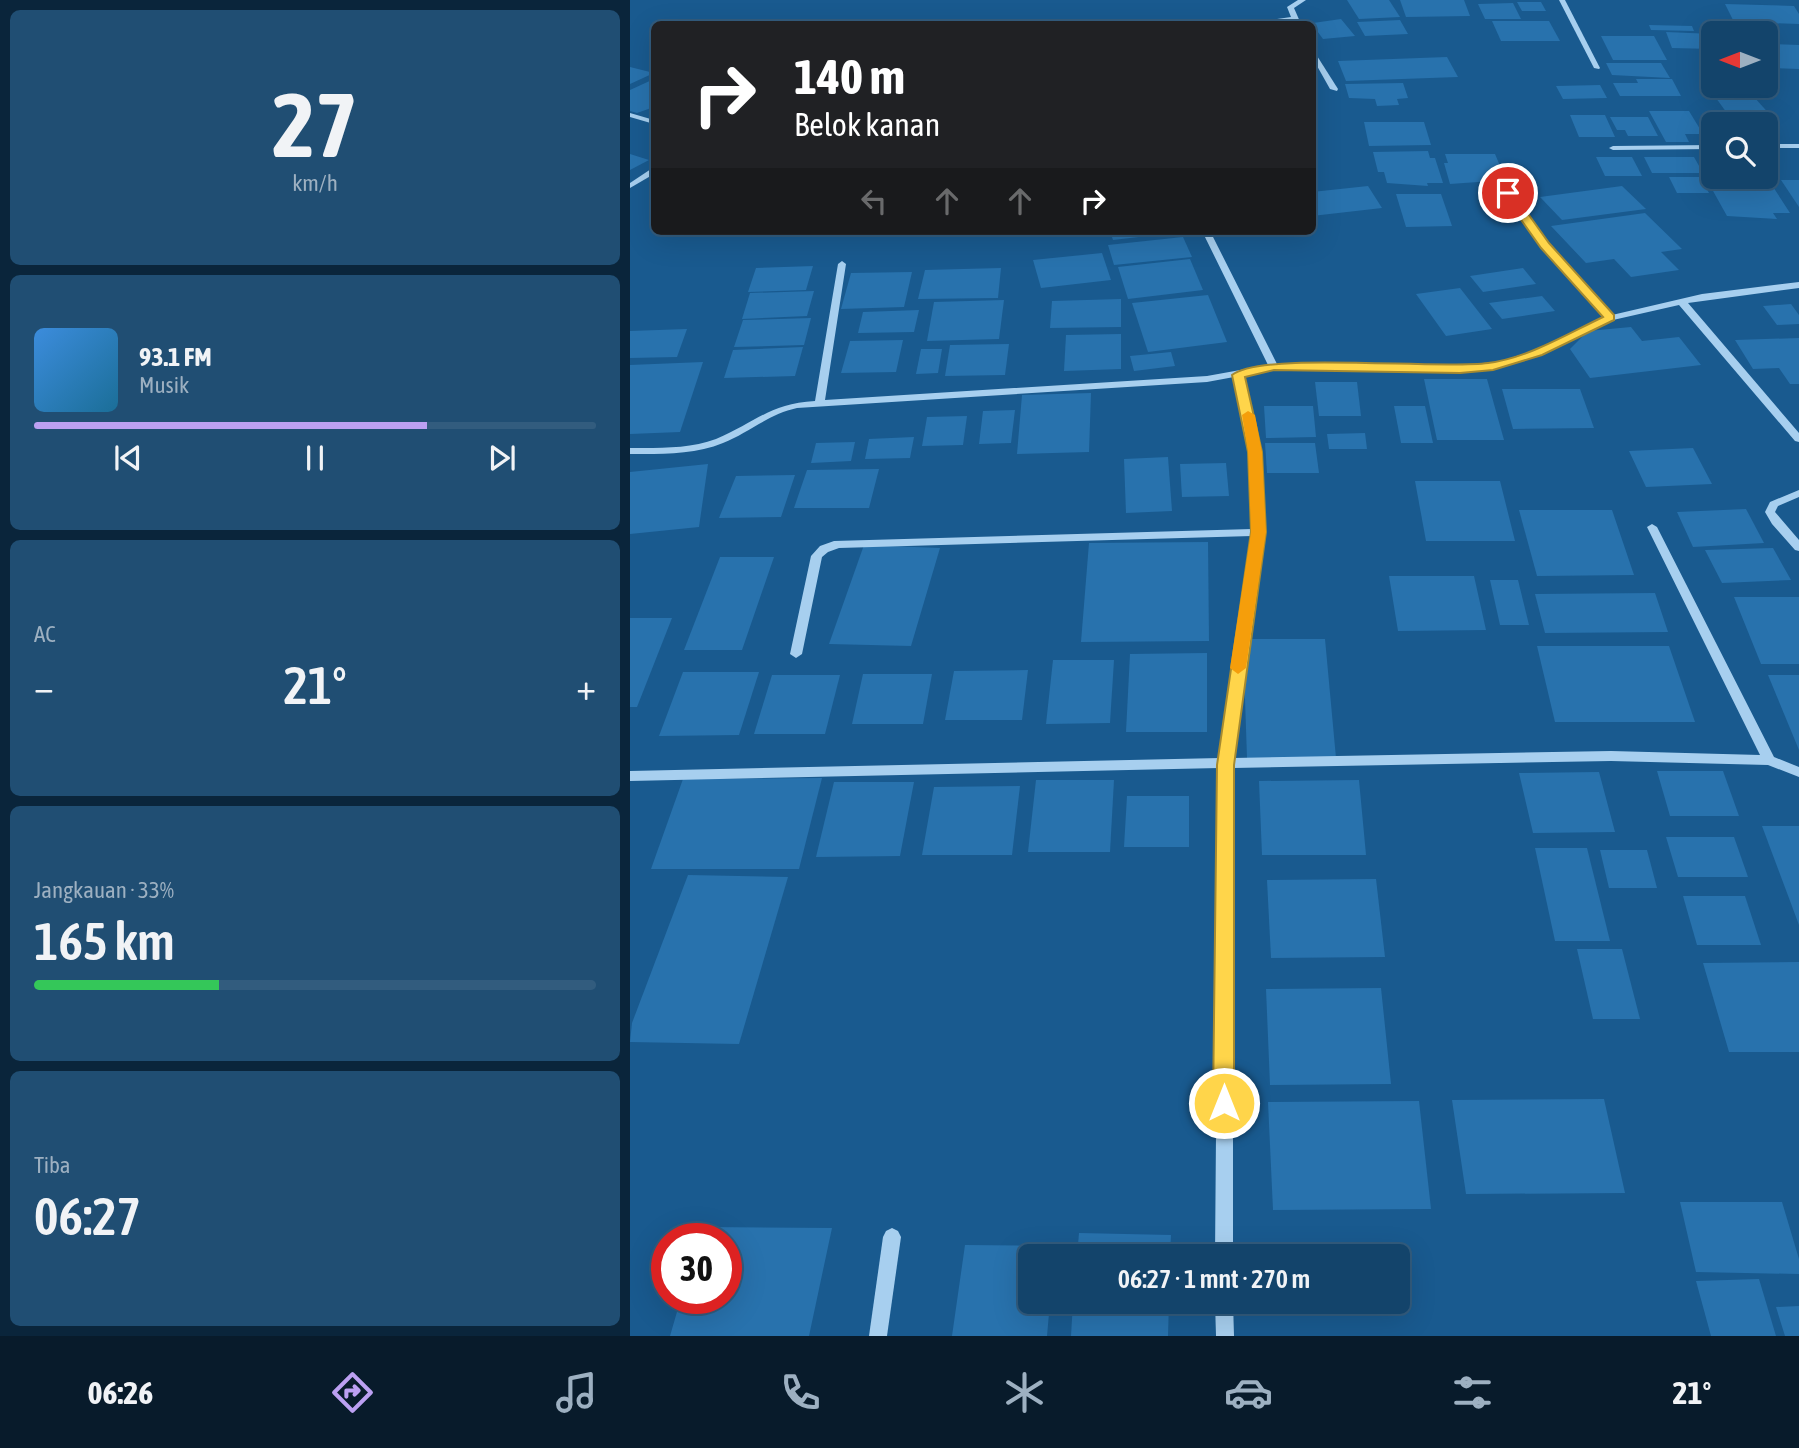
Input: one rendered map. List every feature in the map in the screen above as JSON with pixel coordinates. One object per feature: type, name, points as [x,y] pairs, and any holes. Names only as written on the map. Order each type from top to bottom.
[{"type":"street","points":[[1297,21],[1290,7],[1303,0]]},
{"type":"street","points":[[1562,0],[1578,36],[1597,68]]},
{"type":"street","points":[[1316,57],[1334,89]]},
{"type":"street","points":[[630,115],[651,121]]},
{"type":"street","points":[[1778,146],[1799,146]]},
{"type":"street","points":[[1613,148],[1701,147]]},
{"type":"street","points":[[630,186],[651,173]]},
{"type":"street","points":[[1508,193],[1545,246],[1610,318]]},
{"type":"street","points":[[1208,235],[1274,367]]},
{"type":"street","points":[[820,403],[842,264]]},
{"type":"street","points":[[630,451],[707,445],[732,435],[771,411],[820,403],[1238,375],[1274,367],[1493,367],[1538,352],[1610,318],[1681,301],[1799,285]]},
{"type":"street","points":[[1681,301],[1799,439]]},
{"type":"street","points":[[1224,1244],[1226,765],[1258,532],[1255,452],[1238,375]]},
{"type":"street","points":[[1799,493],[1774,504],[1770,512],[1799,547]]},
{"type":"street","points":[[1652,527],[1769,760]]},
{"type":"street","points":[[796,654],[817,556],[824,548],[838,544],[1258,532]]},
{"type":"street","points":[[630,776],[702,772],[1226,765],[1518,757],[1769,760],[1799,772]]},
{"type":"street","points":[[878,1336],[892,1237]]},
{"type":"street","points":[[1224,1314],[1224,1336]]},
{"type":"building","points":[[1347,0],[1389,0],[1400,17],[1359,19]]},
{"type":"building","points":[[1400,0],[1464,0],[1470,16],[1406,17]]},
{"type":"building","points":[[1517,2],[1541,2],[1546,11],[1522,11]]},
{"type":"building","points":[[1513,3],[1521,19],[1485,19],[1478,4]]},
{"type":"building","points":[[1725,4],[1794,6],[1799,14],[1799,24],[1734,21]]},
{"type":"building","points":[[1341,19],[1355,36],[1323,39],[1316,29],[1316,23]]},
{"type":"building","points":[[1400,20],[1408,34],[1365,36],[1357,22]]},
{"type":"building","points":[[1492,21],[1549,21],[1560,41],[1501,41]]},
{"type":"building","points":[[1649,25],[1692,26],[1694,31],[1651,30]]},
{"type":"building","points":[[1666,32],[1701,33],[1701,49],[1672,48]]},
{"type":"building","points":[[1601,36],[1654,36],[1667,60],[1613,60]]},
{"type":"building","points":[[1778,44],[1799,45],[1799,69],[1778,68]]},
{"type":"building","points":[[1447,57],[1458,77],[1346,81],[1338,61]]},
{"type":"building","points":[[1606,63],[1661,63],[1670,78],[1612,75]]},
{"type":"building","points":[[630,67],[651,72],[651,74],[630,84]]},
{"type":"building","points":[[1636,79],[1672,79],[1681,96],[1620,96],[1613,83],[1638,83]]},
{"type":"building","points":[[651,80],[651,108],[637,113],[630,111],[630,90]]},
{"type":"building","points":[[1403,83],[1408,98],[1397,99],[1399,105],[1377,106],[1375,99],[1349,98],[1345,84]]},
{"type":"building","points":[[1600,85],[1607,98],[1563,99],[1556,86]]},
{"type":"building","points":[[1716,98],[1755,98],[1768,112],[1726,112]]},
{"type":"building","points":[[1649,111],[1689,111],[1701,134],[1685,134],[1689,142],[1666,142]]},
{"type":"building","points":[[1570,115],[1605,115],[1615,137],[1579,137]]},
{"type":"building","points":[[1610,117],[1648,117],[1658,136],[1628,136],[1625,130],[1617,130]]},
{"type":"building","points":[[1364,122],[1424,122],[1431,145],[1369,146]]},
{"type":"building","points":[[1428,151],[1430,158],[1435,158],[1443,183],[1427,183],[1428,186],[1387,183],[1384,172],[1378,172],[1373,152]]},
{"type":"building","points":[[630,154],[649,160],[630,170]]},
{"type":"building","points":[[1445,154],[1495,154],[1506,180],[1450,184],[1444,163],[1448,163]]},
{"type":"building","points":[[1596,157],[1632,157],[1642,176],[1605,176]]},
{"type":"building","points":[[1644,157],[1694,157],[1701,169],[1701,173],[1652,173]]},
{"type":"building","points":[[1669,177],[1700,177],[1701,189],[1707,189],[1709,193],[1677,193]]},
{"type":"building","points":[[1781,180],[1799,180],[1799,207]]},
{"type":"building","points":[[1368,186],[1382,208],[1316,216],[1316,192]]},
{"type":"building","points":[[1622,186],[1646,209],[1562,220],[1540,197]]},
{"type":"building","points":[[1712,189],[1775,189],[1790,213],[1773,213],[1777,219],[1727,216]]},
{"type":"building","points":[[1396,194],[1441,194],[1452,226],[1406,227]]},
{"type":"building","points":[[1645,213],[1682,249],[1661,252],[1679,270],[1631,277],[1614,259],[1586,263],[1551,226]]},
{"type":"building","points":[[1111,235],[1156,235],[1113,240]]},
{"type":"building","points":[[1183,237],[1192,257],[1114,265],[1108,245]]},
{"type":"building","points":[[1102,253],[1111,280],[1041,288],[1033,260]]},
{"type":"building","points":[[1190,259],[1203,290],[1128,299],[1118,267]]},
{"type":"building","points":[[813,266],[806,290],[748,292],[756,268]]},
{"type":"building","points":[[1001,268],[998,298],[918,299],[925,270]]},
{"type":"building","points":[[1523,268],[1536,284],[1483,292],[1470,276]]},
{"type":"building","points":[[912,272],[904,307],[841,309],[851,273]]},
{"type":"building","points":[[1460,288],[1492,329],[1446,336],[1416,294]]},
{"type":"building","points":[[814,291],[807,316],[742,319],[750,293]]},
{"type":"building","points":[[1208,295],[1227,342],[1148,352],[1132,303]]},
{"type":"building","points":[[1542,296],[1555,311],[1502,319],[1489,303]]},
{"type":"building","points":[[1121,299],[1121,327],[1050,328],[1052,301]]},
{"type":"building","points":[[1004,300],[999,339],[927,341],[934,302]]},
{"type":"building","points":[[1791,304],[1799,315],[1799,324],[1777,325],[1763,306]]},
{"type":"building","points":[[919,310],[914,332],[858,333],[863,312]]},
{"type":"building","points":[[811,318],[804,345],[734,347],[743,320]]},
{"type":"building","points":[[1631,327],[1642,341],[1679,337],[1701,365],[1590,378],[1570,349],[1588,331]]},
{"type":"building","points":[[687,329],[677,357],[630,358],[630,331]]},
{"type":"building","points":[[1121,334],[1121,369],[1064,371],[1066,335]]},
{"type":"building","points":[[1799,338],[1799,384],[1790,384],[1779,368],[1753,369],[1735,340]]},
{"type":"building","points":[[903,340],[896,372],[841,373],[850,341]]},
{"type":"building","points":[[1009,344],[1005,375],[945,376],[950,345]]},
{"type":"building","points":[[803,347],[795,376],[724,378],[733,350]]},
{"type":"building","points":[[921,349],[942,349],[938,373],[916,374]]},
{"type":"building","points":[[1171,352],[1175,366],[1134,371],[1130,356]]},
{"type":"building","points":[[703,362],[680,432],[630,434],[630,365]]},
{"type":"building","points":[[1424,379],[1487,379],[1504,440],[1437,440]]},
{"type":"building","points":[[1315,382],[1357,382],[1361,416],[1319,416]]},
{"type":"building","points":[[1502,389],[1580,389],[1594,428],[1513,429]]},
{"type":"building","points":[[1091,393],[1089,452],[1017,454],[1022,395]]},
{"type":"building","points":[[1264,406],[1313,406],[1316,437],[1266,438]]},
{"type":"building","points":[[1394,406],[1425,406],[1433,443],[1401,443]]},
{"type":"building","points":[[1015,410],[1011,443],[979,444],[983,411]]},
{"type":"building","points":[[967,416],[963,445],[922,446],[927,417]]},
{"type":"building","points":[[1365,433],[1367,449],[1329,449],[1327,434]]},
{"type":"building","points":[[914,437],[910,458],[865,459],[869,439]]},
{"type":"building","points":[[855,442],[851,461],[811,463],[816,443]]},
{"type":"building","points":[[1265,443],[1315,443],[1319,473],[1267,473]]},
{"type":"building","points":[[1693,448],[1712,484],[1646,487],[1629,451]]},
{"type":"building","points":[[1168,457],[1172,511],[1126,513],[1124,459]]},
{"type":"building","points":[[1226,463],[1229,496],[1182,497],[1180,464]]},
{"type":"building","points":[[708,464],[699,527],[630,534],[630,472]]},
{"type":"building","points":[[879,469],[869,508],[794,508],[807,470]]},
{"type":"building","points":[[795,475],[781,517],[719,518],[736,476]]},
{"type":"building","points":[[1415,481],[1500,481],[1515,541],[1426,541]]},
{"type":"building","points":[[1746,509],[1764,543],[1693,547],[1677,512]]},
{"type":"building","points":[[1519,510],[1612,510],[1634,575],[1537,576]]},
{"type":"building","points":[[1208,542],[1209,641],[1081,642],[1089,543]]},
{"type":"building","points":[[864,545],[940,548],[911,646],[829,644]]},
{"type":"building","points":[[1773,548],[1791,580],[1722,583],[1705,550]]},
{"type":"building","points":[[720,557],[774,557],[742,650],[684,650]]},
{"type":"building","points":[[1389,576],[1474,576],[1486,630],[1398,631]]},
{"type":"building","points":[[1490,580],[1518,580],[1529,625],[1500,625]]},
{"type":"building","points":[[1655,593],[1668,632],[1545,633],[1535,594]]},
{"type":"building","points":[[1734,597],[1799,597],[1799,664],[1761,664]]},
{"type":"building","points":[[630,618],[672,618],[637,707],[630,707]]},
{"type":"building","points":[[1243,639],[1325,639],[1336,758],[1247,758]]},
{"type":"building","points":[[1537,646],[1669,646],[1695,722],[1555,722]]},
{"type":"building","points":[[1207,653],[1207,732],[1126,732],[1130,654]]},
{"type":"building","points":[[1053,660],[1114,660],[1110,723],[1046,724]]},
{"type":"building","points":[[1028,670],[1022,720],[945,720],[954,671]]},
{"type":"building","points":[[683,672],[759,672],[739,735],[659,736]]},
{"type":"building","points":[[863,674],[932,674],[923,724],[852,724]]},
{"type":"building","points":[[772,675],[840,675],[825,734],[754,734]]},
{"type":"building","points":[[1768,675],[1799,675],[1799,750]]},
{"type":"building","points":[[1657,771],[1723,771],[1739,816],[1670,816]]},
{"type":"building","points":[[1599,772],[1615,832],[1533,833],[1519,773]]},
{"type":"building","points":[[822,778],[799,869],[651,869],[683,779]]},
{"type":"building","points":[[1036,780],[1114,780],[1110,852],[1028,852]]},
{"type":"building","points":[[1359,780],[1366,855],[1262,855],[1259,781]]},
{"type":"building","points":[[834,782],[914,782],[900,856],[816,857]]},
{"type":"building","points":[[1020,786],[1012,855],[922,855],[934,787]]},
{"type":"building","points":[[1127,796],[1189,796],[1189,847],[1124,847]]},
{"type":"building","points":[[1762,826],[1799,826],[1799,925]]},
{"type":"building","points":[[1666,837],[1734,837],[1748,877],[1678,877]]},
{"type":"building","points":[[1535,848],[1587,848],[1610,941],[1555,941]]},
{"type":"building","points":[[1600,850],[1647,850],[1657,888],[1609,888]]},
{"type":"building","points":[[688,875],[788,877],[739,1044],[630,1042],[632,1023]]},
{"type":"building","points":[[1376,879],[1385,957],[1271,958],[1267,880]]},
{"type":"building","points":[[1683,896],[1745,896],[1761,945],[1697,945]]},
{"type":"building","points":[[1577,949],[1622,949],[1640,1019],[1593,1019]]},
{"type":"building","points":[[1799,962],[1799,1052],[1729,1052],[1703,963]]},
{"type":"building","points":[[1381,988],[1391,1084],[1270,1085],[1266,989]]},
{"type":"building","points":[[1604,1099],[1625,1193],[1466,1194],[1452,1100]]},
{"type":"building","points":[[1419,1101],[1431,1209],[1273,1210],[1268,1102]]},
{"type":"building","points":[[1680,1202],[1782,1202],[1799,1259],[1799,1274],[1696,1272]]},
{"type":"building","points":[[742,1227],[832,1228],[809,1336],[670,1336],[676,1314],[742,1314]]},
{"type":"building","points":[[1079,1233],[1171,1235],[1171,1244],[1078,1244]]},
{"type":"building","points":[[965,1245],[1018,1246],[1018,1314],[1049,1314],[1047,1336],[952,1336]]},
{"type":"building","points":[[1759,1279],[1776,1336],[1711,1336],[1696,1281]]},
{"type":"building","points":[[1799,1306],[1799,1336],[1785,1336],[1776,1307]]},
{"type":"building","points":[[1072,1314],[1169,1314],[1168,1336],[1071,1336]]},
{"type":"slow traffic","points":[[1238,668],[1258,532],[1255,452],[1248,415]]},
{"type":"route","points":[[1224,1103],[1226,765],[1258,532],[1255,452],[1238,375],[1274,367],[1493,367],[1538,352],[1610,318],[1545,246],[1508,193]]}]
